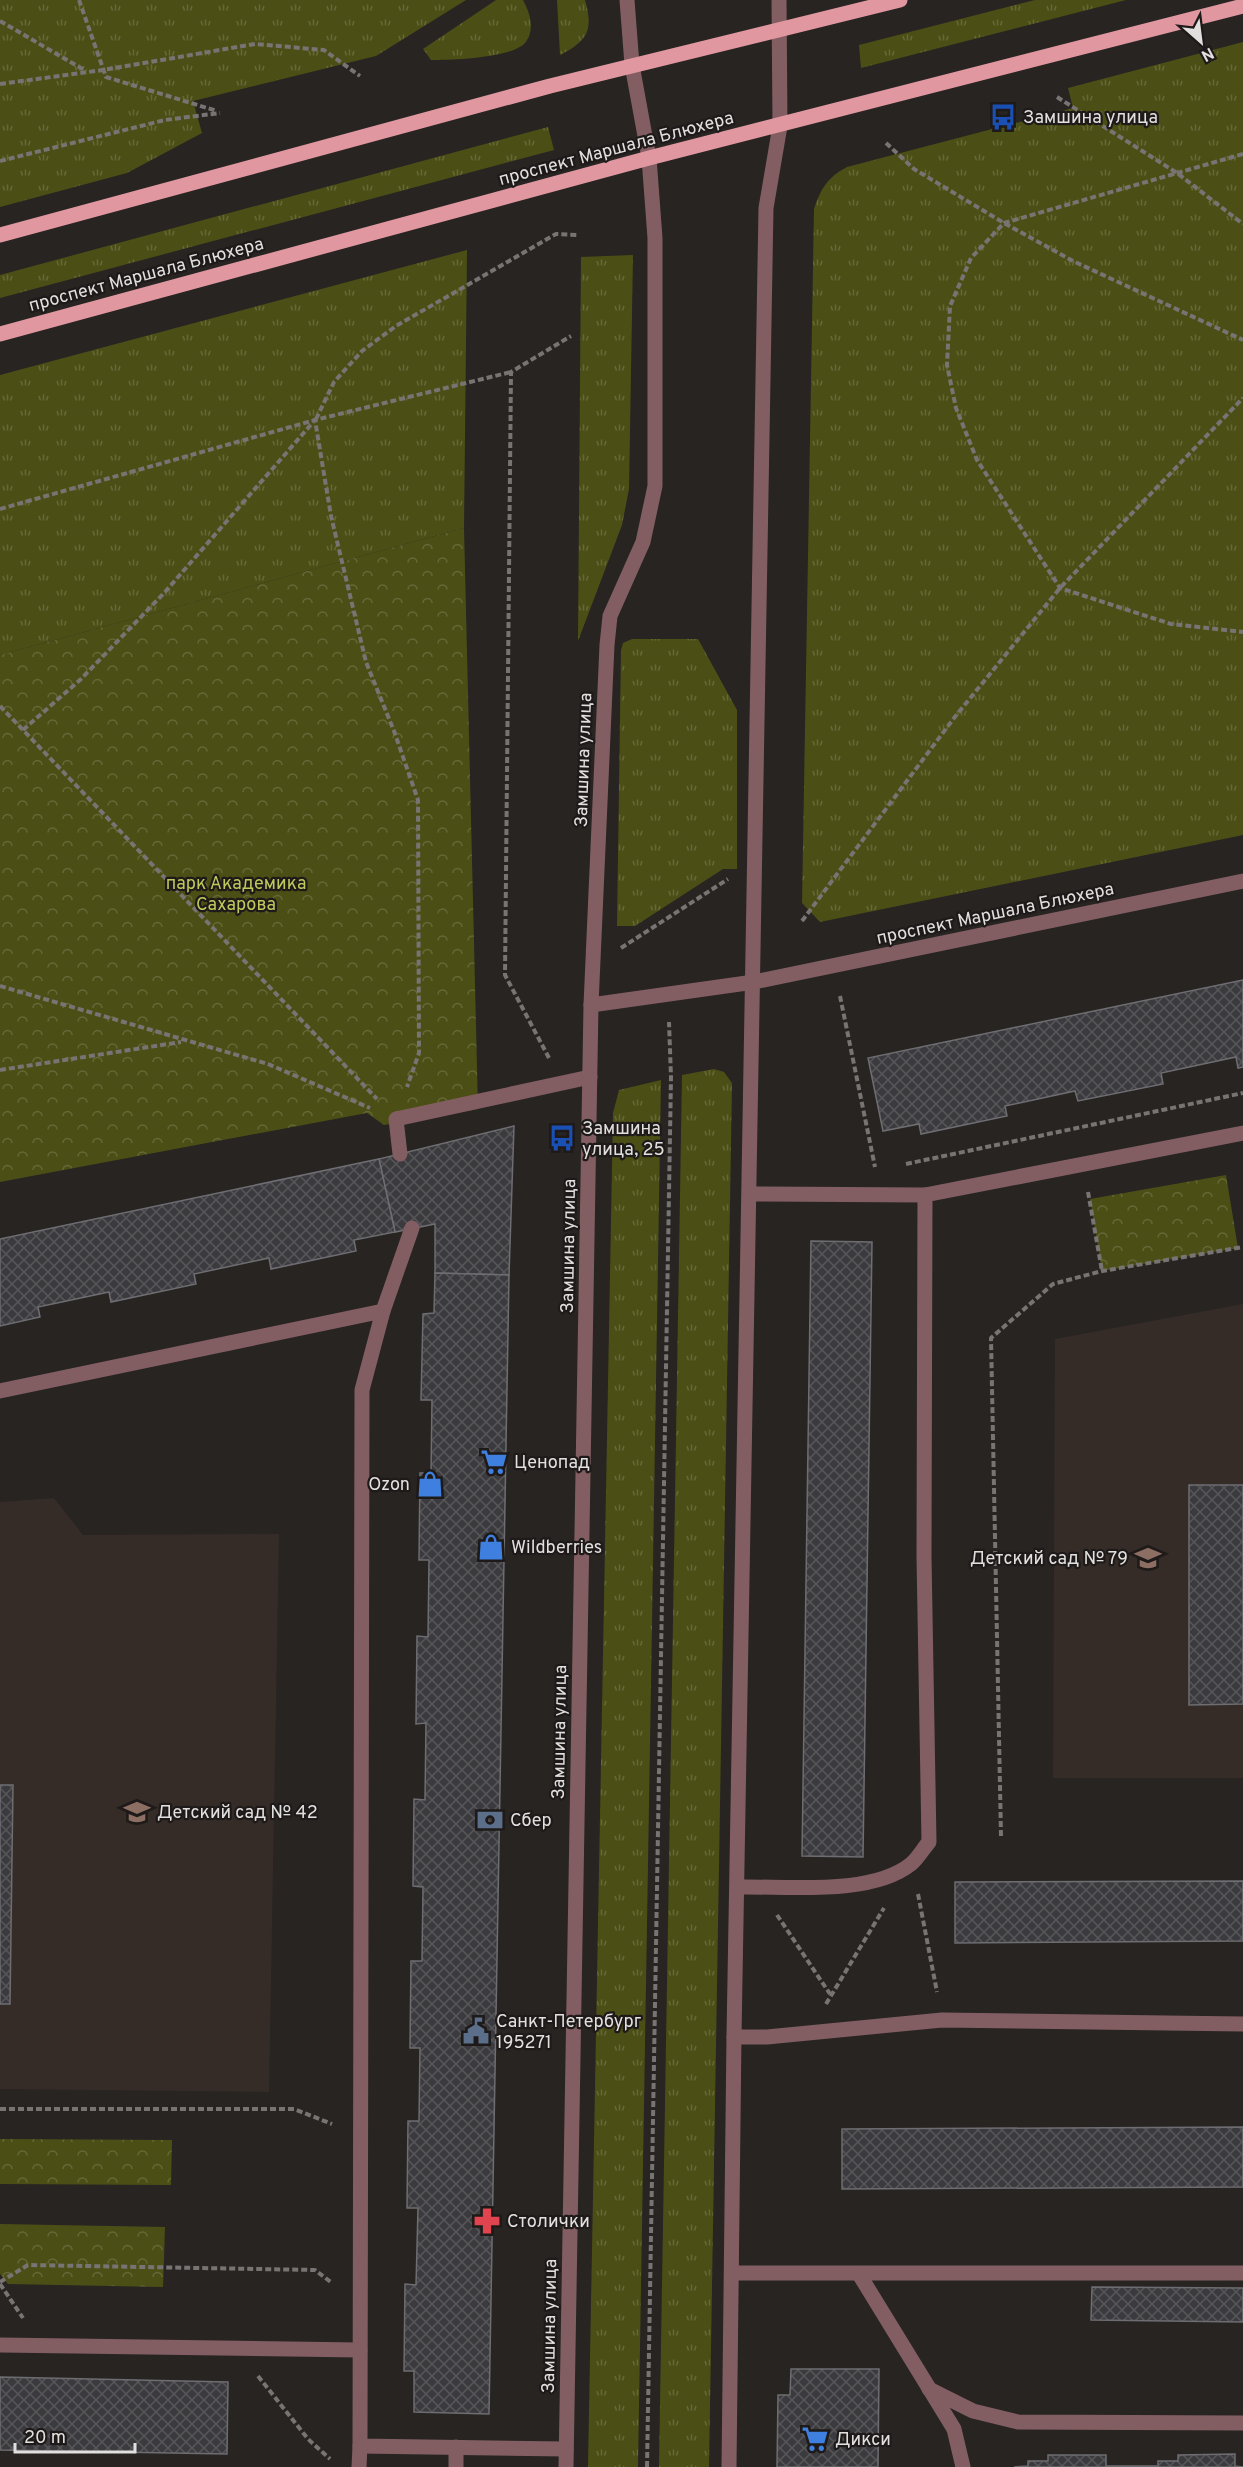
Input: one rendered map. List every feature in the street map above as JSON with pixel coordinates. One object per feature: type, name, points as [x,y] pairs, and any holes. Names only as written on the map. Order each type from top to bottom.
[{"type":"main road","points":[[0,235],[632,65],[900,0]]},
{"type":"main road","name":"проспект Маршала Блюхера","points":[[0,334],[649,158],[1243,6]]},
{"type":"street","name":"Замшина улица","points":[[566,2467],[591,1005],[610,616],[643,542],[655,486],[655,238],[649,158],[632,65],[627,0]]},
{"type":"street","points":[[729,2467],[734,2273],[734,2037],[766,208],[780,126],[779,0]]},
{"type":"street","name":"проспект Маршала Блюхера","points":[[591,1005],[754,982],[1243,881]]},
{"type":"street","points":[[400,1154],[396,1119],[590,1077]]},
{"type":"street","points":[[750,1194],[926,1195],[1243,1134]]},
{"type":"street","points":[[738,1887],[853,1886],[885,1880],[912,1864],[929,1842],[924,1556],[926,1195]]},
{"type":"street","points":[[359,2467],[362,1390],[383,1311],[412,1228]]},
{"type":"street","points":[[0,1391],[383,1311]]},
{"type":"street","points":[[734,2037],[942,2020],[1243,2024]]},
{"type":"street","points":[[734,2273],[1243,2273]]},
{"type":"street","points":[[859,2274],[954,2429],[963,2467]]},
{"type":"street","points":[[0,2345],[360,2350]]},
{"type":"street","points":[[929,2389],[973,2411],[1018,2422],[1243,2423]]},
{"type":"street","points":[[360,2446],[566,2450]]},
{"type":"street","points":[[456,2447],[456,2467]]},
{"type":"path","points":[[0,162],[165,120],[220,112],[106,77],[78,0]]},
{"type":"path","points":[[0,21],[86,72]]},
{"type":"path","points":[[0,84],[103,70],[255,44],[324,50],[360,76]]},
{"type":"path","points":[[1057,97],[1177,173],[1243,224]]},
{"type":"path","points":[[886,143],[914,169],[1004,223],[1073,261],[1243,340]]},
{"type":"path","points":[[1243,154],[1004,223],[971,258],[950,306],[947,365],[956,408],[977,460],[1060,588],[1171,624],[1243,632]]},
{"type":"path","points":[[23,730],[81,679],[165,592],[315,420],[334,382],[362,351],[396,326],[556,234],[578,235]]},
{"type":"path","points":[[0,509],[315,420],[512,372],[571,336]]},
{"type":"path","points":[[512,372],[505,975],[562,1083]]},
{"type":"path","points":[[802,921],[954,718],[1060,588],[1243,398]]},
{"type":"path","points":[[315,420],[332,516],[366,662],[394,731],[418,800],[419,1053],[396,1119]]},
{"type":"path","points":[[0,706],[396,1119]]},
{"type":"path","points":[[615,952],[728,879],[737,879]]},
{"type":"path","points":[[0,986],[268,1064],[396,1119]]},
{"type":"path","points":[[647,2467],[671,1089],[668,994]]},
{"type":"path","points":[[840,996],[881,1194]]},
{"type":"path","points":[[0,1070],[185,1041]]},
{"type":"path","points":[[899,1166],[1243,1093]]},
{"type":"path","points":[[1083,1164],[1102,1271]]},
{"type":"path","points":[[1001,1836],[991,1338],[1053,1284],[1102,1271],[1243,1247]]},
{"type":"path","points":[[912,1864],[942,2020]]},
{"type":"path","points":[[813,2032],[830,1994],[886,1904]]},
{"type":"path","points":[[776,1913],[830,1994]]},
{"type":"path","points":[[0,2109],[294,2109],[360,2135]]},
{"type":"path","points":[[0,2282],[28,2265],[315,2270],[336,2285],[360,2286]]},
{"type":"path","points":[[236,2348],[308,2439],[332,2460]]},
{"type":"shaded area","name":"Детский сад № 79","points":[[1243,1304],[1243,1778],[1053,1778],[1055,1339]]},
{"type":"shaded area","name":"Детский сад № 42","points":[[54,1498],[83,1535],[279,1534],[269,2092],[0,2089],[0,1502]]},
{"type":"green space","points":[[0,0],[466,0],[376,56],[193,101],[202,133],[127,173],[0,207]]},
{"type":"green space","points":[[496,0],[523,0],[530,16],[531,28],[524,44],[517,49],[494,55],[431,60],[423,49]]},
{"type":"green space","points":[[557,0],[585,0],[589,20],[582,40],[560,55]]},
{"type":"green space","points":[[1035,0],[1126,0],[861,68],[859,45]]},
{"type":"green space","points":[[1243,42],[1243,835],[820,922],[802,903],[814,209],[819,195],[830,179],[847,167],[1073,108],[1068,88]]},
{"type":"green space","points":[[548,127],[554,150],[0,298],[0,275]]},
{"type":"green space","points":[[467,250],[464,528],[0,655],[0,375]]},
{"type":"green space","points":[[633,255],[629,489],[622,525],[578,641],[581,257]]},
{"type":"green space","name":"парк Академика Сахарова","points":[[464,528],[478,1109],[384,1125],[367,1113],[0,1182],[0,655]]},
{"type":"green space","points":[[632,639],[698,639],[737,710],[737,869],[723,869],[635,926],[617,926],[621,650],[623,643]]},
{"type":"green space","points":[[714,1069],[724,1072],[732,1083],[709,2467],[659,2467],[682,1075]]},
{"type":"green space","points":[[661,1080],[638,2467],[588,2467],[613,1113],[619,1090]]},
{"type":"green space","points":[[1226,1175],[1238,1248],[1102,1271],[1090,1199]]},
{"type":"green space","points":[[0,2139],[172,2140],[171,2185],[0,2184]]},
{"type":"green space","points":[[0,2224],[165,2227],[163,2287],[8,2284],[0,2274]]},
{"type":"building","points":[[1243,980],[1243,1067],[1238,1068],[1236,1057],[1161,1073],[1163,1084],[1078,1101],[1075,1091],[1005,1106],[1007,1116],[921,1134],[919,1124],[883,1131],[868,1058]]},
{"type":"building","points":[[514,1126],[509,1275],[435,1273],[435,1224],[395,1232],[379,1159]]},
{"type":"building","points":[[379,1159],[395,1232],[354,1240],[356,1251],[271,1269],[269,1258],[194,1274],[196,1284],[111,1302],[109,1292],[38,1307],[40,1317],[0,1326],[0,1239]]},
{"type":"building","points":[[811,1241],[872,1242],[863,1857],[802,1856]]},
{"type":"building","points":[[435,1273],[509,1275],[489,2414],[414,2412],[414,2371],[404,2371],[405,2284],[416,2285],[418,2208],[407,2208],[408,2121],[419,2121],[420,2048],[410,2048],[411,1961],[422,1961],[423,1887],[413,1886],[414,1799],[425,1800],[426,1723],[416,1724],[417,1636],[428,1637],[429,1560],[419,1560],[420,1473],[431,1473],[432,1400],[421,1400],[423,1314],[434,1313]]},
{"type":"building","points":[[1189,1485],[1243,1485],[1243,1704],[1189,1705]]},
{"type":"building","points":[[0,1785],[13,1785],[10,2004],[0,2004]]},
{"type":"building","points":[[1243,1881],[1243,1941],[955,1943],[955,1882]]},
{"type":"building","points":[[1243,2127],[1243,2187],[842,2189],[842,2129]]},
{"type":"building","points":[[1092,2287],[1243,2288],[1243,2322],[1091,2320]]},
{"type":"building","points":[[791,2369],[879,2369],[878,2467],[777,2467],[778,2395],[790,2395]]},
{"type":"building","points":[[0,2377],[228,2382],[227,2454],[0,2450]]},
{"type":"building","points":[[1235,2454],[1235,2466],[1243,2467],[1014,2467],[1028,2466],[1028,2461],[1048,2461],[1048,2455],[1106,2455],[1106,2466],[1158,2466],[1158,2461],[1178,2461],[1178,2455]]},
{"type":"place","name":"Замшина улица","points":[[1003,117]]},
{"type":"place","name":"Замшина улица, 25","points":[[562,1138]]},
{"type":"place","name":"Ценопад","points":[[494,1462]]},
{"type":"place","name":"Ozon","points":[[430,1484]]},
{"type":"place","name":"Wildberries","points":[[491,1547]]},
{"type":"place","name":"Детский сад № 79","points":[[1148,1558]]},
{"type":"place","name":"Детский сад № 42","points":[[137,1812]]},
{"type":"place","name":"Сбер","points":[[490,1820]]},
{"type":"place","name":"Санкт-Петербург 195271","points":[[476,2031]]},
{"type":"place","name":"Столички","points":[[487,2221]]},
{"type":"place","name":"Дикси","points":[[815,2439]]}]
